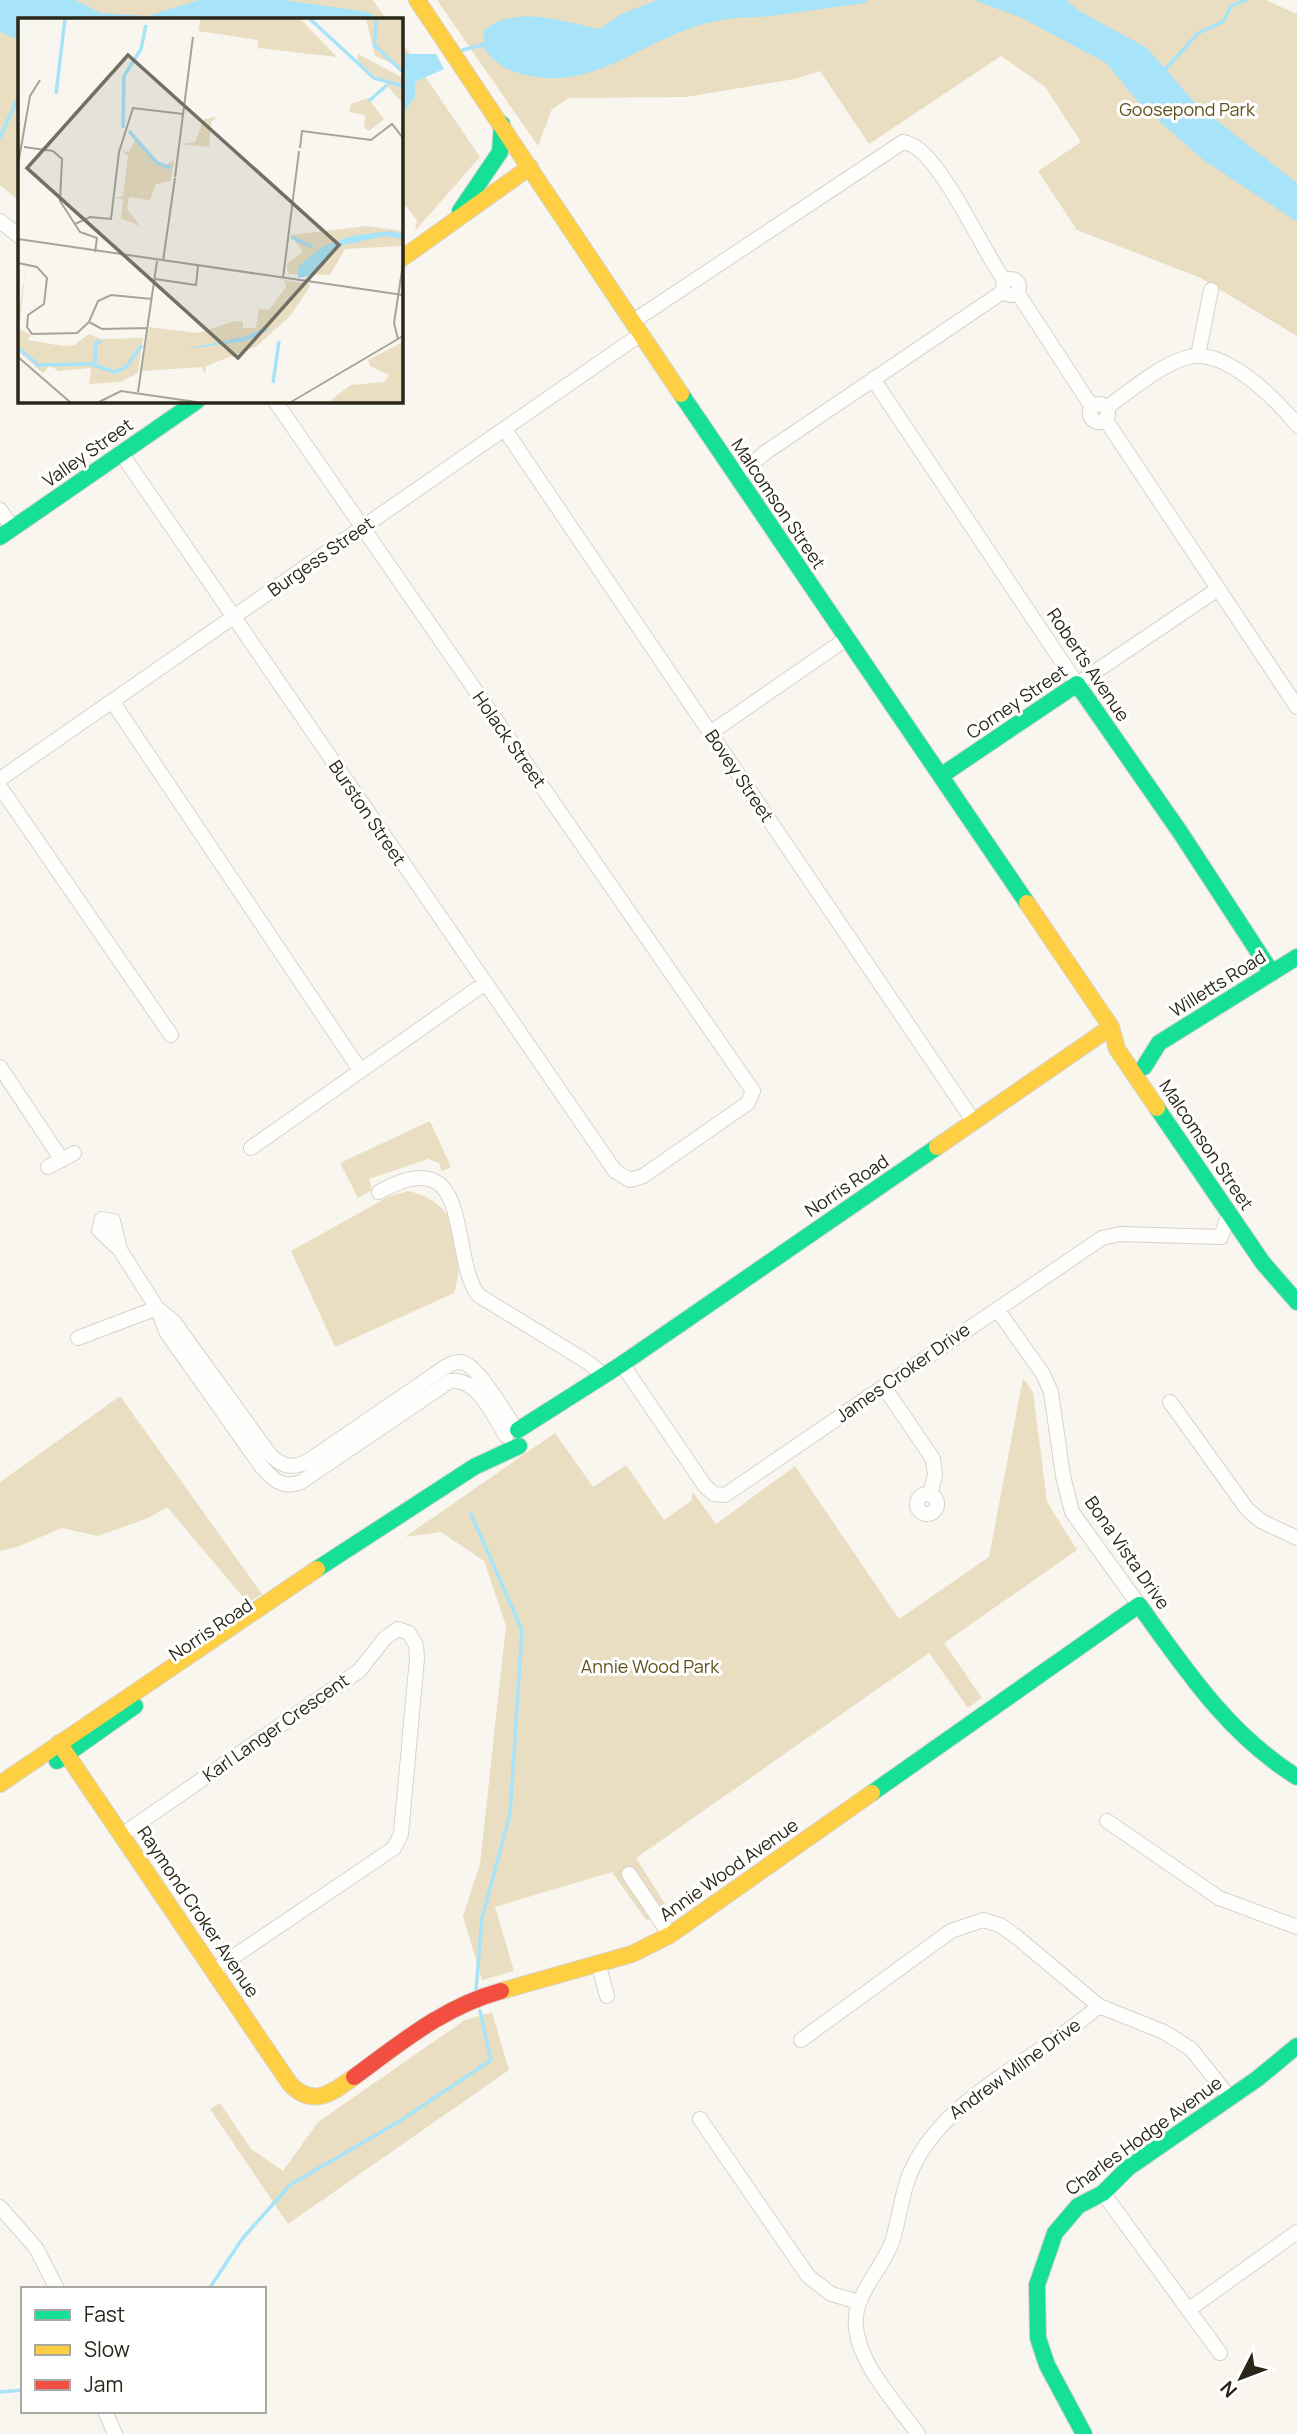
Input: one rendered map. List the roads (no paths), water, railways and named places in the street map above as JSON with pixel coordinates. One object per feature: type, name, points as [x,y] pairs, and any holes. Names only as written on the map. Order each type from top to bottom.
[{"type":"street","name":"Malcomson Street","points":[[417,0],[846,639],[942,775],[1111,1027],[1125,1041],[1144,1068],[1269,1256],[1279,1278]]},
{"type":"street","points":[[452,223],[500,152],[502,124]]},
{"type":"street","name":"Burgess Street","points":[[0,779],[505,430],[636,328],[903,142],[919,147],[976,230],[995,269],[1008,288]]},
{"type":"street","points":[[402,258],[530,167]]},
{"type":"street","points":[[0,221],[18,235]]},
{"type":"street","points":[[737,477],[766,452],[1008,288],[1101,411],[1297,707]]},
{"type":"street","points":[[1198,355],[1211,290]]},
{"type":"street","points":[[1101,411],[1170,364],[1198,355],[1217,359],[1241,373],[1269,394],[1297,425]]},
{"type":"street","name":"Roberts Avenue","points":[[873,379],[1077,684],[1180,832],[1272,973]]},
{"type":"street","name":"Valley Street","points":[[7,532],[196,402]]},
{"type":"street","name":"Holack Street","points":[[276,402],[753,1091],[748,1103],[643,1176],[631,1180],[615,1171]]},
{"type":"street","name":"Bovey Street","points":[[505,430],[974,1122]]},
{"type":"street","name":"Burston Street","points":[[121,453],[615,1171]]},
{"type":"street","points":[[0,510],[7,532]]},
{"type":"street","name":"Corney Street","points":[[942,775],[1218,589]]},
{"type":"street","points":[[710,733],[846,639]]},
{"type":"street","points":[[112,701],[360,1069]]},
{"type":"street","points":[[0,787],[171,1035]]},
{"type":"street","name":"Willetts Road","points":[[1144,1068],[1159,1043],[1297,957]]},
{"type":"street","points":[[251,1148],[484,984]]},
{"type":"street","name":"Malcomson Street","points":[[1111,1027],[1117,1049],[1263,1263],[1279,1278],[1297,1302]]},
{"type":"street","name":"Norris Road","points":[[0,1798],[63,1749],[297,1582],[442,1489],[514,1437],[532,1432],[600,1385],[604,1376],[1111,1027]]},
{"type":"street","points":[[0,1068],[68,1157],[48,1167]]},
{"type":"street","points":[[379,1192],[414,1177],[425,1175],[433,1179],[447,1196],[458,1218],[471,1282],[478,1295],[593,1366],[604,1376]]},
{"type":"street","name":"James Croker Drive","points":[[622,1364],[705,1486],[721,1495],[731,1492],[1102,1238],[1121,1234],[1221,1237],[1229,1213]]},
{"type":"street","points":[[120,1250],[156,1308],[172,1319],[210,1383],[250,1439],[268,1475],[276,1481],[290,1485],[311,1467],[427,1387],[451,1365],[462,1362],[471,1366],[495,1410],[514,1437]]},
{"type":"street","points":[[78,1338],[156,1308]]},
{"type":"street","name":"Bona Vista Drive","points":[[997,1309],[1043,1374],[1051,1392],[1063,1476],[1072,1512],[1231,1730],[1271,1763],[1297,1777]]},
{"type":"street","points":[[451,1365],[454,1380]]},
{"type":"street","points":[[427,1387],[454,1380],[470,1384],[495,1410]]},
{"type":"street","points":[[884,1387],[933,1460],[935,1475],[930,1495]]},
{"type":"street","points":[[1170,1402],[1247,1509],[1261,1521],[1297,1538]]},
{"type":"street","points":[[250,1439],[278,1463],[292,1467],[311,1467]]},
{"type":"street","points":[[268,1475],[278,1463]]},
{"type":"street","name":"Annie Wood Avenue","points":[[309,2099],[330,2094],[446,2011],[468,2000],[632,1954],[670,1935],[1139,1605]]},
{"type":"street","name":"Karl Langer Crescent","points":[[123,1834],[359,1671],[385,1639],[398,1629],[409,1633],[416,1645],[417,1658],[401,1834],[394,1848],[214,1970]]},
{"type":"street","name":"Norris Road","points":[[0,1784],[63,1749]]},
{"type":"street","name":"Raymond Croker Avenue","points":[[63,1749],[290,2084],[299,2094],[309,2099]]},
{"type":"street","points":[[1107,1821],[1219,1898],[1297,1927]]},
{"type":"street","points":[[629,1874],[670,1935]]},
{"type":"street","points":[[801,2040],[951,1931],[983,1920],[1000,1925],[1018,1938],[1099,2006],[1179,2040],[1191,2049],[1230,2098]]},
{"type":"street","points":[[598,1963],[607,1996]]},
{"type":"street","name":"Andrew Milne Drive","points":[[918,2434],[867,2360],[855,2322],[859,2302],[892,2241],[911,2171],[935,2133],[962,2106],[1072,2030],[1099,2006]]},
{"type":"street","name":"Charles Hodge Avenue","points":[[1084,2434],[1045,2364],[1035,2313],[1036,2289],[1042,2262],[1054,2236],[1080,2204],[1103,2193],[1129,2166],[1274,2068],[1297,2046]]},
{"type":"street","points":[[700,2119],[808,2276],[831,2294],[859,2302]]},
{"type":"street","points":[[1103,2193],[1220,2353]]},
{"type":"street","points":[[0,2207],[36,2248],[56,2287]]},
{"type":"street","points":[[1188,2310],[1297,2232]]},
{"type":"street","points":[[106,2413],[114,2434]]},
{"type":"water","points":[[0,0],[75,0],[101,13],[148,16],[199,0],[283,0],[368,12],[377,18],[18,18],[18,40],[0,32]]},
{"type":"water","points":[[657,0],[868,0],[865,3],[717,21],[668,37],[600,69],[576,76],[552,78],[519,73],[496,62],[483,47],[484,30],[511,18],[540,17],[600,29],[621,14]]},
{"type":"water","points":[[974,0],[1066,0],[1081,12],[1147,48],[1197,105],[1297,183],[1297,222],[1202,159],[1140,104],[1106,63],[1022,18]]},
{"type":"water","points":[[402,50],[405,54],[436,54],[444,69],[415,82],[415,97],[402,116]]},
{"type":"waterway","points":[[1162,73],[1198,33],[1223,22],[1231,6],[1246,0]]},
{"type":"waterway","points":[[459,51],[486,44]]},
{"type":"waterway","points":[[0,137],[18,98]]},
{"type":"waterway","points":[[471,1514],[522,1630],[510,1814],[482,1918],[476,1990]]},
{"type":"waterway","points":[[210,2287],[242,2239],[290,2185],[398,2122],[491,2060],[480,2011]]},
{"type":"waterway","points":[[0,2392],[21,2390]]},
{"type":"park label","name":"Goosepond Park","points":[[1187,110]]},
{"type":"park label","name":"Annie Wood Park","points":[[650,1667]]}]
